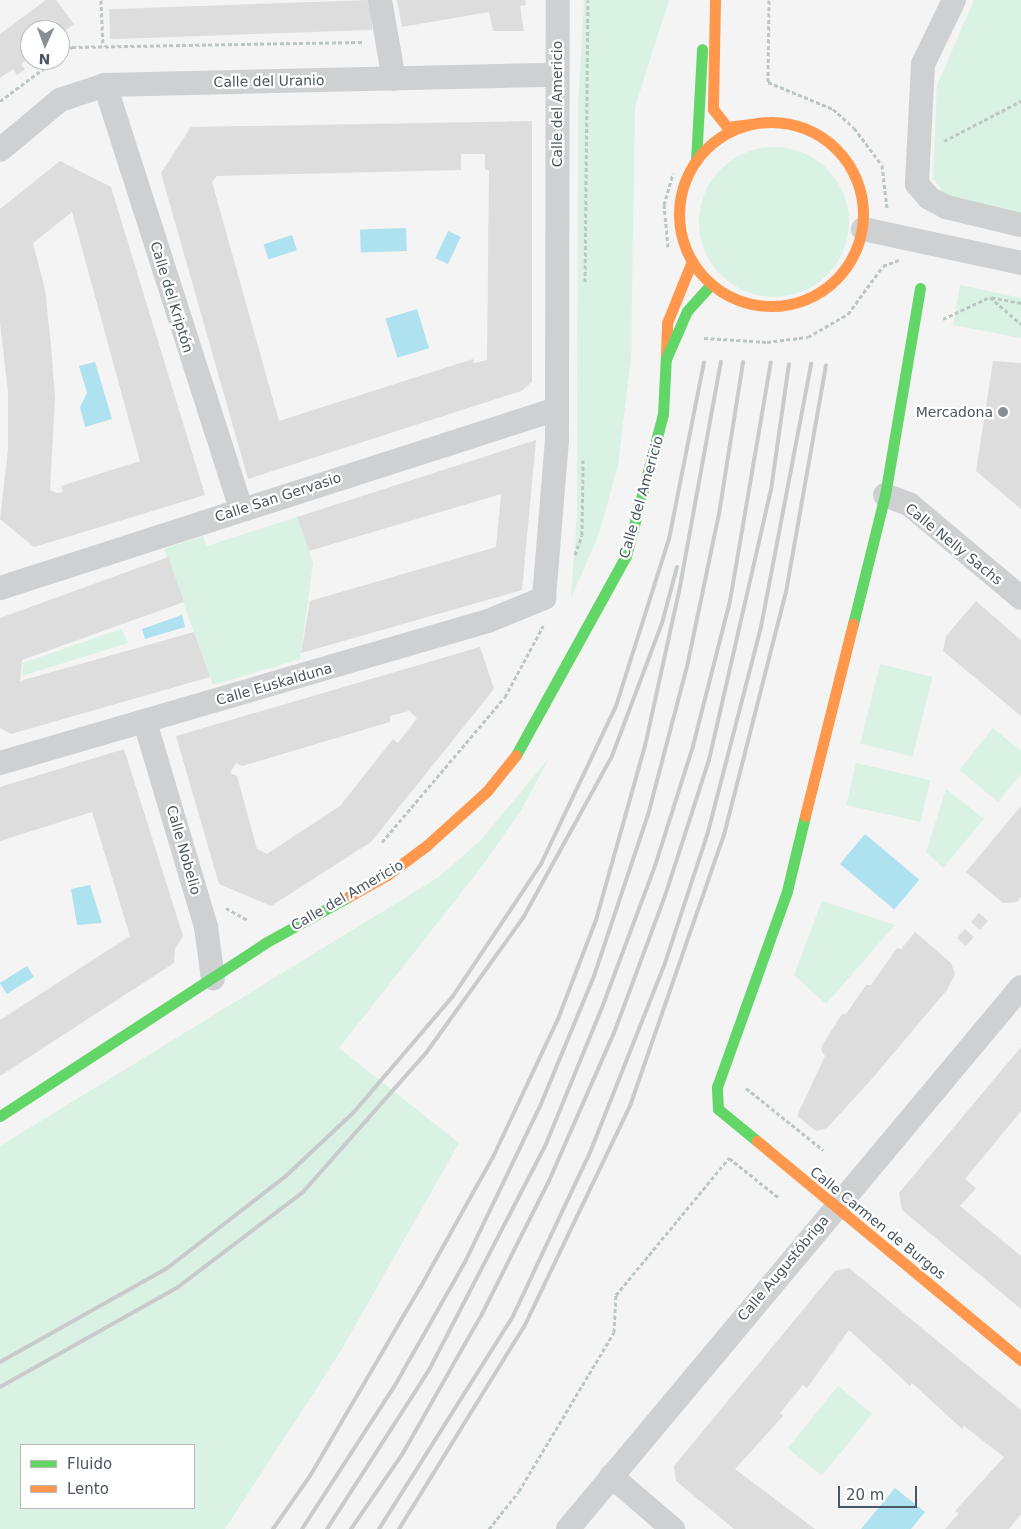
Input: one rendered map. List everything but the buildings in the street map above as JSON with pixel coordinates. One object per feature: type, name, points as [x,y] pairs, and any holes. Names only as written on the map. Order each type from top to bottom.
[{"type":"street","points":[[380,0],[389,42],[394,79]]},
{"type":"street","name":"Calle del Americio","points":[[546,607],[557,409],[558,0]]},
{"type":"street","points":[[696,160],[703,0]]},
{"type":"street","points":[[715,0],[713,109],[727,127],[760,123],[788,124],[815,133],[838,150],[854,173],[863,200],[862,229],[848,267],[817,294],[798,303],[757,305],[737,300],[711,284],[692,261],[680,233],[678,214],[686,177],[696,160],[724,135],[760,123]]},
{"type":"street","points":[[954,0],[923,64],[917,184],[946,207],[1021,225]]},
{"type":"street","name":"Calle del Uranio","points":[[0,150],[60,100],[105,85],[558,75]]},
{"type":"street","name":"Calle del Kriptón","points":[[105,85],[241,508]]},
{"type":"street","points":[[862,229],[1021,263]]},
{"type":"street","name":"Calle del Americio","points":[[0,1116],[213,979],[265,942],[387,875],[426,846],[488,791],[511,764],[598,610],[626,556],[646,489],[663,414],[671,304],[692,261]]},
{"type":"street","name":"Calle del Americio","points":[[666,359],[687,311],[711,284]]},
{"type":"street","points":[[885,495],[920,288]]},
{"type":"street","name":"Calle San Gervasio","points":[[0,588],[26,582],[241,508],[557,409]]},
{"type":"street","name":"Calle Nelly Sachs","points":[[885,495],[909,504],[1021,598]]},
{"type":"street","name":"Calle Carmen de Burgos","points":[[885,495],[787,891],[717,1087],[718,1109],[1021,1360]]},
{"type":"street","name":"Calle Euskalduna","points":[[0,763],[488,621],[546,607]]},
{"type":"street","name":"Calle Nobelio","points":[[145,722],[206,926],[213,979]]},
{"type":"street","name":"Calle Augustóbriga","points":[[568,1529],[834,1207],[1021,988]]},
{"type":"street","points":[[611,1476],[673,1529]]},
{"type":"path","points":[[101,0],[103,46]]},
{"type":"path","points":[[585,288],[588,0]]},
{"type":"path","points":[[769,0],[768,82],[826,106],[854,128],[882,165],[888,219]]},
{"type":"path","points":[[70,48],[103,46],[389,42]]},
{"type":"path","points":[[0,101],[42,70]]},
{"type":"path","points":[[936,144],[1021,101]]},
{"type":"path","points":[[694,337],[767,342],[808,337],[848,314],[883,266],[900,260]]},
{"type":"path","points":[[990,297],[1021,324]]},
{"type":"path","points":[[940,327],[942,319],[990,297],[1021,303]]},
{"type":"path","points":[[573,560],[582,535],[583,454]]},
{"type":"path","points":[[378,847],[505,696],[544,624],[546,607]]},
{"type":"path","points":[[544,624],[546,607]]},
{"type":"path","points":[[534,627],[544,624]]},
{"type":"path","points":[[222,906],[255,924]]},
{"type":"path","points":[[489,1529],[519,1492],[614,1332],[616,1296],[729,1158],[780,1199]]},
{"type":"green space","points":[[584,0],[669,0],[635,107],[631,358],[618,465],[599,534],[571,598],[577,514],[578,107]]},
{"type":"green space","points":[[974,0],[1021,0],[1021,218],[947,197],[933,178],[937,85]]},
{"type":"green space","points":[[774,147],[789,148],[803,153],[816,159],[827,169],[837,180],[843,193],[848,207],[848,237],[843,251],[837,264],[827,275],[816,285],[803,291],[789,296],[774,297],[759,296],[745,291],[732,285],[721,275],[711,264],[705,251],[700,237],[699,222],[700,207],[705,193],[711,180],[721,169],[732,159],[745,153],[759,148]]},
{"type":"green space","points":[[960,285],[1021,298],[1021,338],[953,325]]},
{"type":"green space","points":[[297,517],[313,563],[300,659],[213,685],[164,549],[203,536],[207,546]]},
{"type":"green space","points":[[121,629],[128,643],[22,676],[23,663]]},
{"type":"green space","points":[[880,664],[932,677],[913,757],[860,744]]},
{"type":"green space","points":[[993,728],[1021,751],[1021,774],[998,802],[959,770]]},
{"type":"green space","points":[[550,757],[521,810],[483,865],[339,1048],[459,1143],[342,1349],[225,1529],[0,1529],[0,1146],[439,877],[481,840]]},
{"type":"green space","points":[[856,763],[930,780],[920,822],[846,805]]},
{"type":"green space","points":[[946,789],[984,819],[943,868],[926,852]]},
{"type":"green space","points":[[822,901],[895,925],[826,1004],[794,975]]},
{"type":"green space","points":[[838,1386],[872,1414],[822,1476],[788,1448]]},
{"type":"water","points":[[406,228],[407,251],[361,253],[360,230]]},
{"type":"water","points":[[448,231],[461,237],[448,264],[435,258]]},
{"type":"water","points":[[292,235],[297,250],[268,259],[263,244]]},
{"type":"water","points":[[417,309],[429,348],[397,358],[385,319]]},
{"type":"water","points":[[95,362],[112,419],[85,427],[80,407],[87,393],[79,366]]},
{"type":"water","points":[[182,615],[185,627],[145,639],[142,629]]},
{"type":"water","points":[[865,834],[919,880],[894,910],[840,864]]},
{"type":"water","points":[[90,885],[102,923],[77,925],[71,889]]},
{"type":"water","points":[[27,966],[34,977],[7,994],[0,983]]},
{"type":"water","points":[[895,1488],[925,1512],[911,1529],[861,1529]]},
{"type":"railway","points":[[0,1362],[166,1269],[286,1176],[354,1112],[453,996],[541,864],[616,706],[669,539],[704,362]]},
{"type":"railway","points":[[273,1529],[310,1476],[420,1288],[493,1157],[558,1019],[596,920],[645,746],[679,592],[721,362]]},
{"type":"railway","points":[[302,1529],[394,1387],[466,1260],[541,1104],[594,976],[648,815],[688,662],[719,514],[743,362]]},
{"type":"railway","points":[[327,1529],[429,1370],[546,1144],[603,1005],[655,866],[693,746],[730,601],[771,362]]},
{"type":"railway","points":[[351,1529],[403,1453],[482,1314],[548,1183],[614,1033],[665,896],[709,760],[771,490],[789,364]]},
{"type":"railway","points":[[379,1529],[513,1316],[591,1150],[665,963],[708,832],[761,627],[811,364]]},
{"type":"railway","points":[[399,1529],[524,1327],[630,1106],[724,835],[786,592],[826,365]]},
{"type":"railway","points":[[0,1387],[178,1287],[303,1192],[426,1053],[523,918],[612,756],[662,623],[677,567]]},
{"type":"traffic: fast","points":[[696,161],[702,49]]},
{"type":"traffic: fast","points":[[666,359],[687,311],[711,284]]},
{"type":"traffic: fast","points":[[853,624],[885,495],[920,288]]},
{"type":"traffic: fast","points":[[516,755],[626,556],[663,414],[666,355]]},
{"type":"traffic: fast","points":[[757,1141],[718,1109],[717,1087],[787,891],[805,816]]},
{"type":"traffic: fast","points":[[0,1116],[265,943],[348,897]]},
{"type":"traffic: slow","points":[[715,0],[713,109],[727,127],[751,124]]},
{"type":"traffic: slow","points":[[771,122],[789,124],[806,129],[836,149],[856,179],[861,196],[863,214],[861,232],[856,249],[836,279],[806,299],[789,304],[771,306],[753,304],[736,299],[706,279],[686,249],[681,232],[679,214],[681,196],[686,179],[706,149],[736,129],[753,124],[771,122]]},
{"type":"traffic: slow","points":[[666,355],[667,323],[692,261]]},
{"type":"traffic: slow","points":[[805,816],[853,624]]},
{"type":"traffic: slow","points":[[348,897],[387,875],[426,846],[487,791],[516,755]]},
{"type":"traffic: slow","points":[[757,1141],[1021,1360]]},
{"type":"place","name":"Mercadona","points":[[1003,412]]}]
